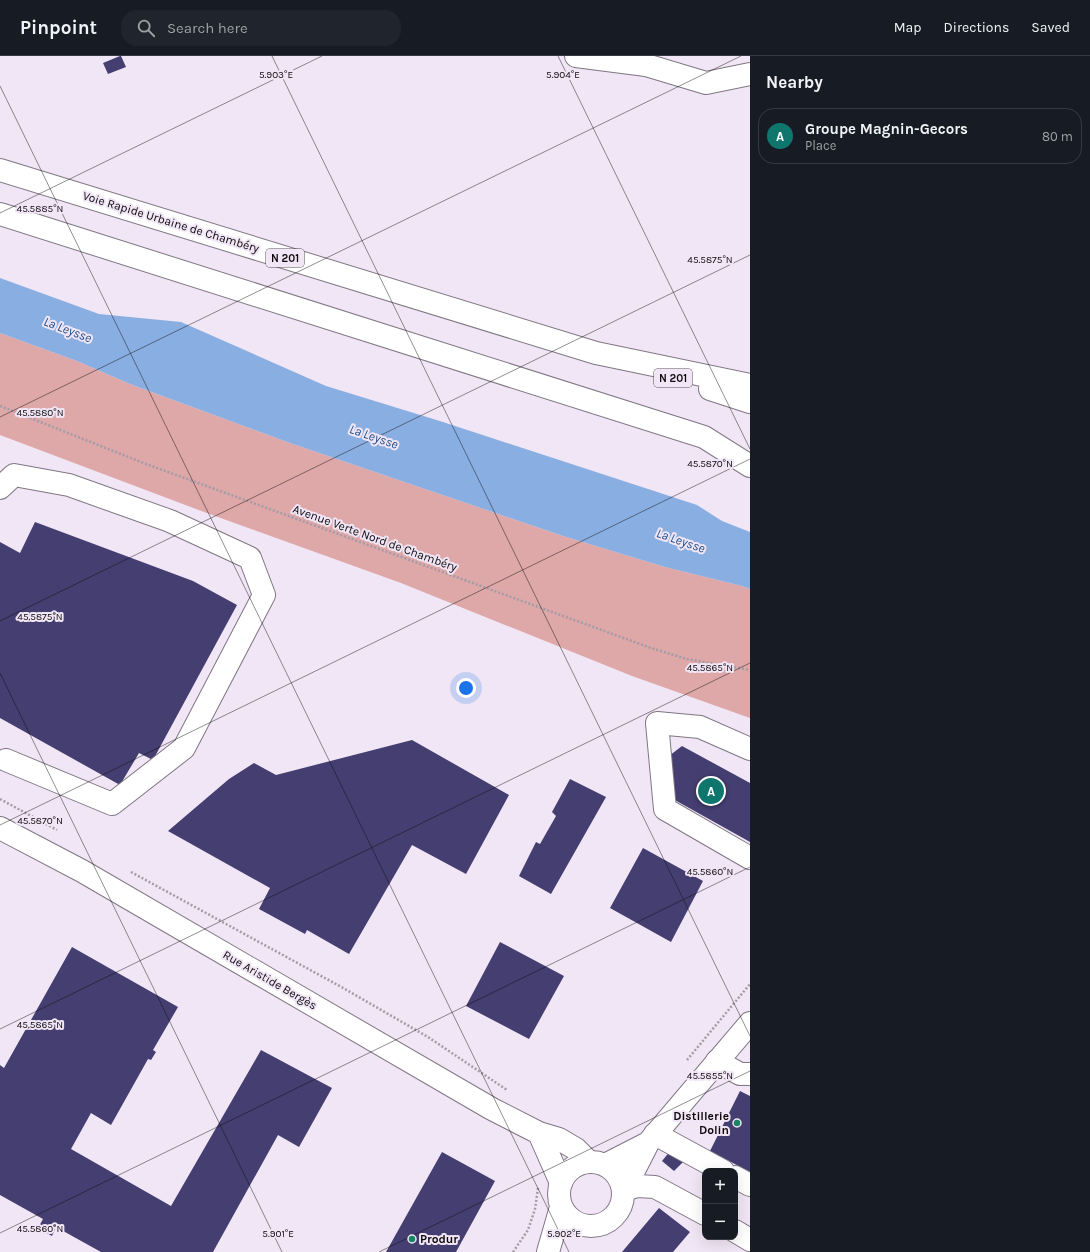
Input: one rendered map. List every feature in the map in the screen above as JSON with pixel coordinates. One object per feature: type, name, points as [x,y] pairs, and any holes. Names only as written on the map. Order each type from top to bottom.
[{"type":"main road","points":[[576,56],[646,65],[706,83],[750,74]]},
{"type":"main road","name":"Voie Rapide Urbaine de Chambéry","points":[[0,170],[596,353]]},
{"type":"main road","points":[[0,214],[750,451]]},
{"type":"main road","points":[[596,353],[750,385]]},
{"type":"main road","name":"N 201","points":[[596,353],[750,402]]},
{"type":"main road","points":[[704,437],[750,466]]},
{"type":"main road","points":[[0,488],[14,475],[69,485],[170,521],[250,558],[264,595],[184,748],[112,804],[6,760]]},
{"type":"main road","points":[[750,749],[700,727],[656,723],[665,809],[750,858]]},
{"type":"main road","name":"Rue Aristide Bergès","points":[[0,828],[82,871],[492,1109],[539,1133],[559,1139],[597,1163]]},
{"type":"main road","points":[[624,1190],[652,1139],[750,1023]]},
{"type":"main road","points":[[717,1061],[740,1074],[750,1074]]},
{"type":"main road","points":[[539,1133],[561,1183]]},
{"type":"main road","points":[[548,1252],[561,1207],[559,1193],[561,1183],[566,1174],[574,1167],[597,1163],[652,1139],[716,1168]]},
{"type":"main road","points":[[561,1207],[571,1220],[580,1225],[591,1227],[602,1225],[612,1220],[619,1212],[623,1201],[624,1190],[621,1180],[614,1171],[597,1163]]},
{"type":"main road","points":[[738,1178],[750,1184]]},
{"type":"main road","points":[[624,1190],[637,1186],[655,1187],[702,1212]]},
{"type":"main road","points":[[556,1252],[580,1225]]},
{"type":"main road","points":[[738,1233],[750,1240]]},
{"type":"path","name":"Avenue Verte Nord de Chambéry","points":[[0,406],[153,466],[651,648],[687,659],[750,670]]},
{"type":"path","points":[[0,799],[57,831]]},
{"type":"path","points":[[128,870],[345,989],[428,1037],[513,1094]]},
{"type":"path","points":[[686,1062],[750,984]]},
{"type":"path","points":[[513,1252],[528,1230],[535,1209],[537,1190],[544,1174],[552,1164]]},
{"type":"shaded area","points":[[0,333],[77,361],[130,384],[290,443],[563,536],[665,567],[750,589],[750,718],[632,676],[401,583],[204,512],[0,435]]},
{"type":"water","name":"La Leysse","points":[[0,278],[99,314],[181,322],[326,386],[443,422],[697,505],[722,521],[750,532],[750,589],[665,567],[563,536],[290,443],[130,384],[77,361],[0,333]]},
{"type":"building","points":[[120,56],[126,67],[108,74],[103,63]]},
{"type":"building","points":[[35,522],[193,581],[237,605],[153,760],[139,753],[120,785],[0,718],[0,542],[20,553]]},
{"type":"building","points":[[412,740],[509,795],[466,874],[412,845],[349,954],[307,930],[305,934],[259,909],[270,888],[168,831],[229,779],[254,763],[276,775]]},
{"type":"building","points":[[682,746],[750,783],[750,842],[673,799],[669,756]]},
{"type":"building","points":[[570,779],[606,797],[551,894],[519,876],[536,842],[540,844],[556,816],[552,812]]},
{"type":"building","points":[[643,848],[703,881],[671,942],[610,908]]},
{"type":"building","points":[[500,942],[564,976],[529,1039],[466,1006]]},
{"type":"building","points":[[72,947],[178,1007],[153,1050],[156,1052],[151,1060],[148,1059],[111,1125],[91,1113],[71,1149],[171,1206],[261,1050],[332,1088],[299,1147],[278,1135],[213,1252],[101,1252],[56,1227],[52,1236],[38,1228],[43,1219],[0,1195],[0,1065],[4,1068]]},
{"type":"building","name":"Distillerie Dolin","points":[[740,1091],[750,1096],[750,1172],[710,1151]]},
{"type":"building","points":[[671,1150],[683,1162],[674,1171],[662,1161]]},
{"type":"building","points":[[442,1152],[495,1181],[456,1252],[386,1252]]},
{"type":"building","points":[[659,1208],[690,1232],[673,1252],[622,1252]]},
{"type":"place","name":"Groupe Magnin-Gecors","points":[[711,791]]},
{"type":"place","name":"Distillerie Dolin","points":[[737,1123]]},
{"type":"place","name":"Produr","points":[[412,1239]]}]
